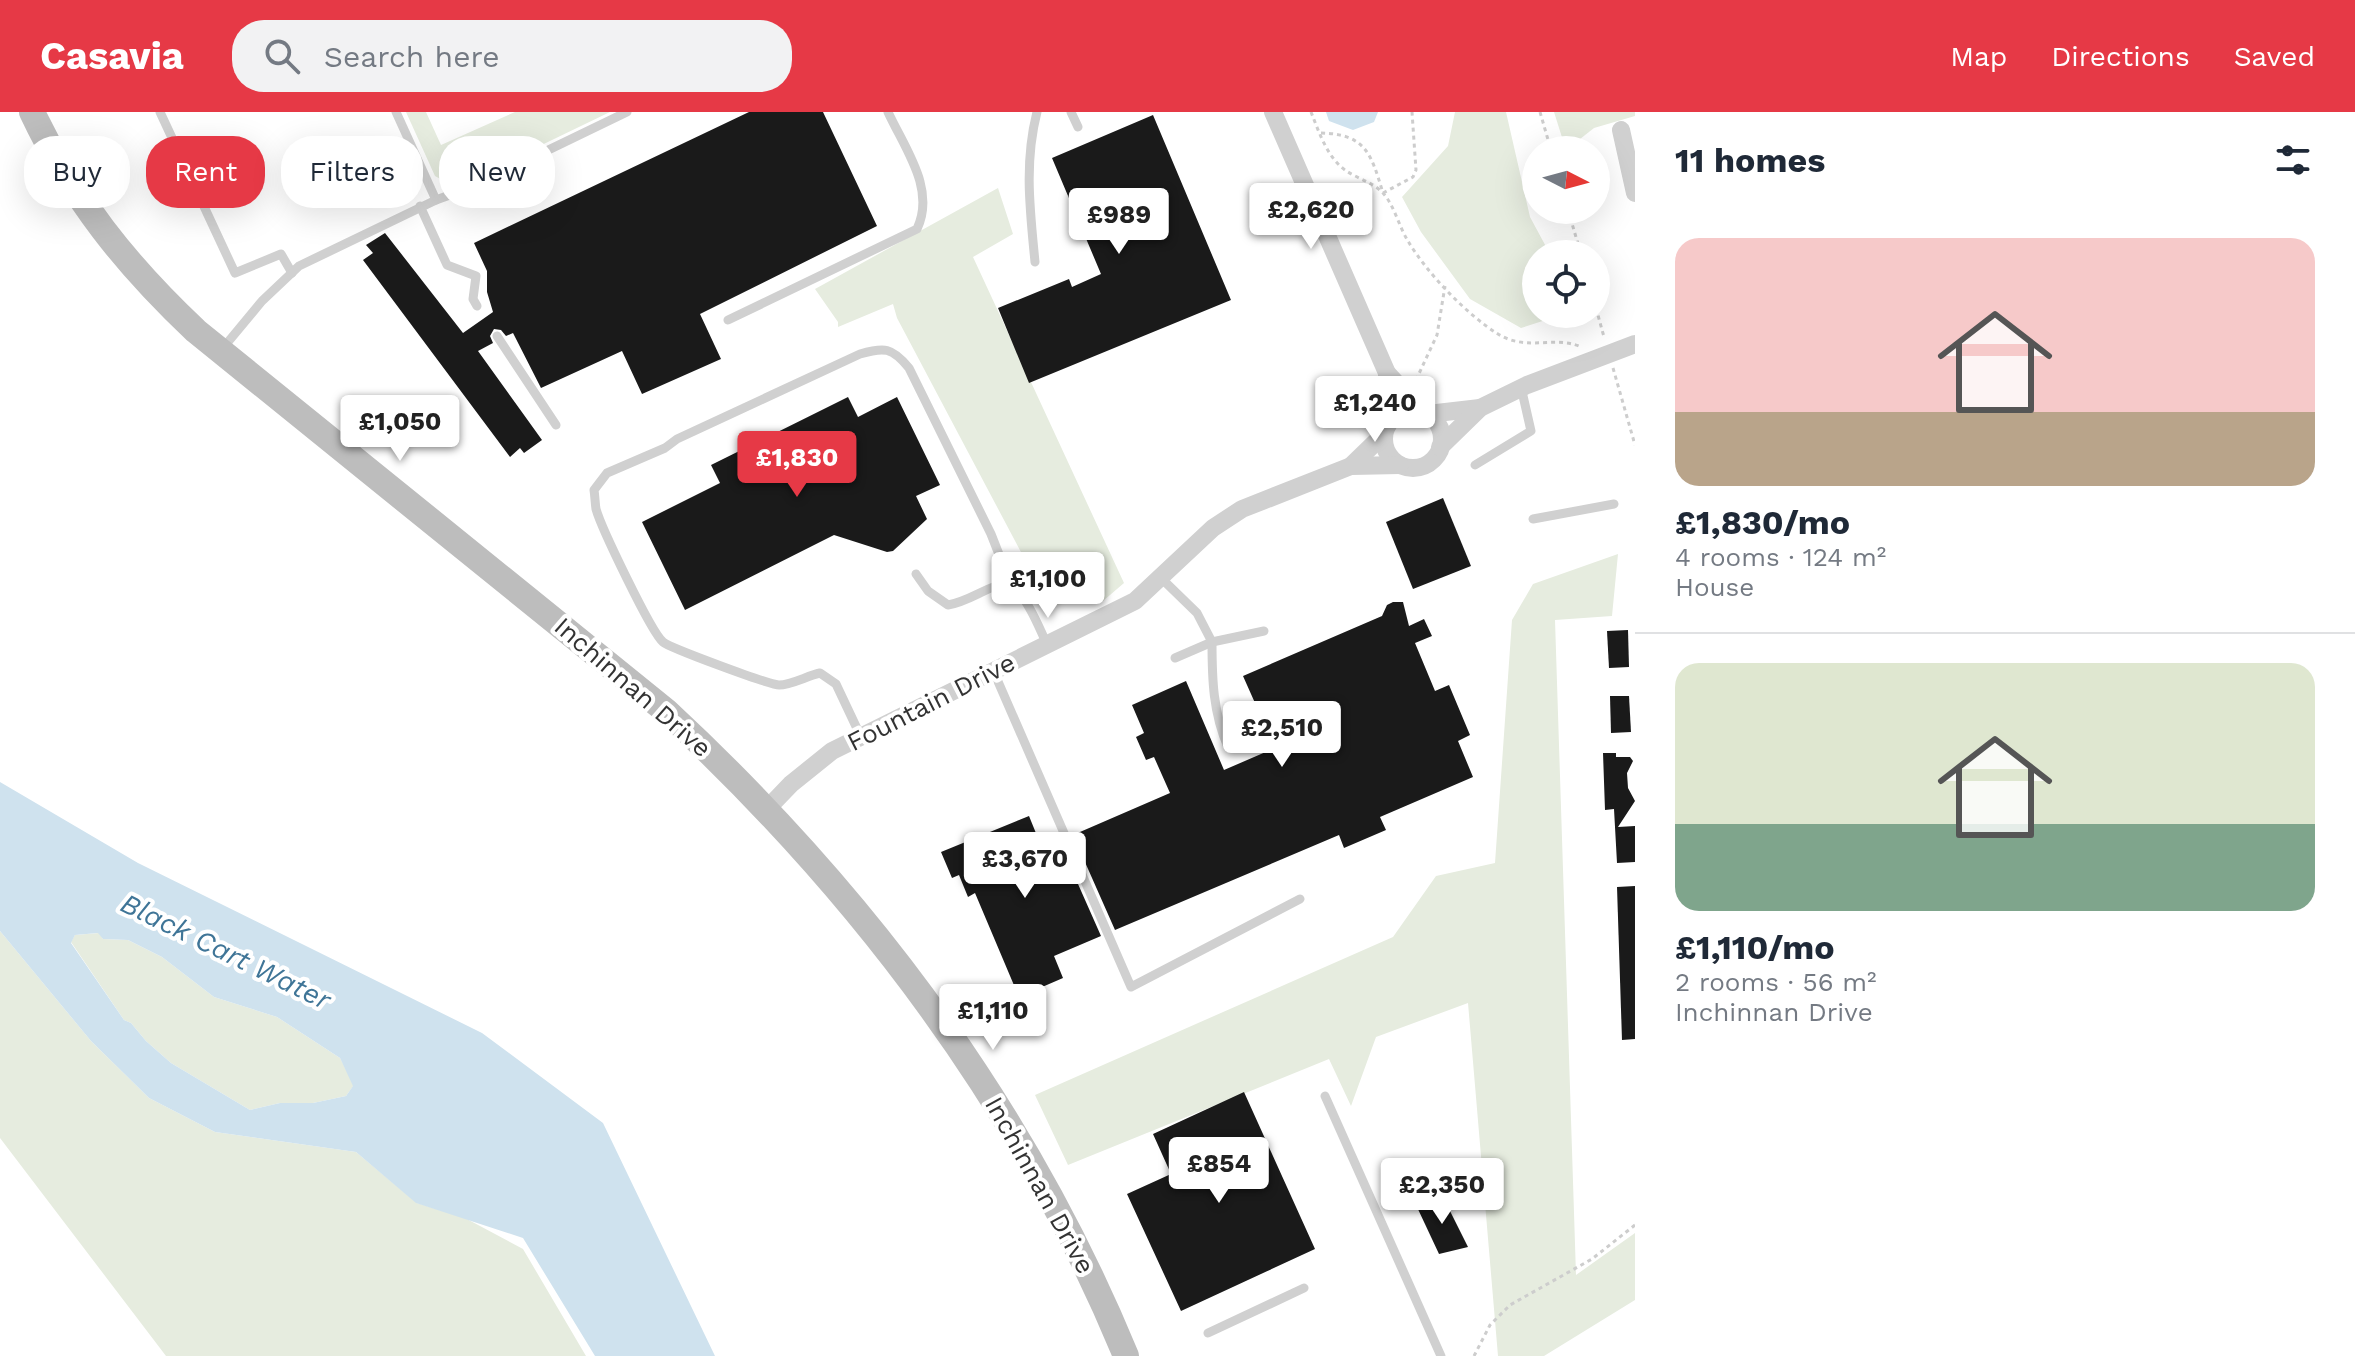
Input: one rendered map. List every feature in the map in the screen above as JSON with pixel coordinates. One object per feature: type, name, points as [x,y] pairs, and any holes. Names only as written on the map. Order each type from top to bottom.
[{"type":"street","name":"Inchinnan Drive","points":[[32,112],[59,165],[103,234],[165,302],[220,351],[622,673],[728,769],[812,857],[876,933],[995,1101],[1082,1256],[1126,1356]]},
{"type":"street","points":[[1273,112],[1387,373],[1439,428],[1440,447]]},
{"type":"street","points":[[1621,130],[1635,193]]},
{"type":"street","points":[[1387,373],[1387,451],[1400,465],[1419,467],[1436,456],[1440,447],[1480,408],[1521,387],[1635,344]]},
{"type":"street","points":[[1386,429],[1406,411],[1425,413],[1480,408]]},
{"type":"street","name":"Fountain Drive","points":[[1351,466],[1386,429]]},
{"type":"street","name":"Fountain Drive","points":[[766,810],[791,784],[832,751],[1135,601],[1213,528],[1242,509],[1351,466],[1400,465]]},
{"type":"lane","points":[[160,112],[235,273],[281,254],[292,273]]},
{"type":"lane","points":[[396,112],[436,200]]},
{"type":"lane","points":[[423,205],[474,186],[627,112]]},
{"type":"lane","points":[[728,320],[917,229],[925,209],[923,187],[888,112]]},
{"type":"lane","points":[[1035,262],[1027,182],[1030,142],[1037,112]]},
{"type":"lane","points":[[1071,112],[1078,127]]},
{"type":"lane","points":[[220,351],[262,301],[299,266],[416,208]]},
{"type":"lane","points":[[421,208],[447,265],[476,276],[473,299],[477,306]]},
{"type":"lane","points":[[497,336],[556,425]]},
{"type":"lane","points":[[861,737],[836,684],[820,673],[780,685],[756,680],[737,669],[662,642],[596,510],[594,490],[607,473],[860,354],[881,348],[899,355],[909,368],[991,534],[1002,562],[997,586]]},
{"type":"lane","points":[[1475,465],[1531,431],[1521,387]]},
{"type":"lane","points":[[1533,519],[1614,504]]},
{"type":"lane","points":[[916,574],[928,591],[948,605],[964,602],[997,586],[1006,584],[1018,589],[1047,644]]},
{"type":"lane","points":[[1160,577],[1197,613],[1212,642],[1217,722],[1228,747],[1258,738]]},
{"type":"lane","points":[[1175,658],[1212,642],[1264,631]]},
{"type":"lane","points":[[993,670],[1131,987],[1300,899]]},
{"type":"lane","points":[[1325,1096],[1441,1356]]},
{"type":"lane","points":[[1208,1333],[1304,1288]]},
{"type":"path","points":[[1311,112],[1342,168],[1383,193]]},
{"type":"path","points":[[1383,193],[1413,177],[1417,156],[1412,112]]},
{"type":"path","points":[[1540,112],[1547,136]]},
{"type":"path","points":[[1320,133],[1345,135],[1365,147],[1383,193],[1407,240],[1445,286],[1499,335],[1531,345],[1572,343],[1584,349],[1590,359]]},
{"type":"path","points":[[1403,390],[1412,385],[1430,355],[1437,335],[1445,286]]},
{"type":"path","points":[[1602,328],[1635,445]]},
{"type":"path","points":[[1474,1356],[1490,1325],[1510,1305],[1592,1259],[1635,1225]]},
{"type":"shaded area","points":[[406,112],[426,112],[439,141],[439,178],[435,176],[423,150],[423,136],[417,136]]},
{"type":"shaded area","points":[[515,112],[610,112],[555,139],[555,136],[461,136]]},
{"type":"shaded area","points":[[1455,112],[1506,112],[1522,182],[1522,224],[1534,224],[1542,240],[1522,240],[1522,328],[1470,299],[1421,232],[1402,197],[1448,146]]},
{"type":"shaded area","points":[[1554,112],[1635,112],[1635,116],[1594,128],[1584,136],[1562,136]]},
{"type":"shaded area","points":[[998,188],[1013,234],[973,257],[1124,583],[1103,601],[1049,605],[897,318],[893,304],[838,327],[838,322],[815,289]]},
{"type":"shaded area","points":[[1618,554],[1612,616],[1555,620],[1576,1275],[1635,1233],[1635,1300],[1544,1356],[1498,1356],[1468,1003],[1376,1037],[1351,1106],[1329,1059],[1068,1165],[1035,1095],[1393,937],[1436,876],[1495,863],[1512,620],[1533,584]]},
{"type":"shaded area","points":[[0,931],[91,1041],[149,1098],[215,1132],[356,1152],[417,1203],[465,1218],[523,1249],[586,1356],[166,1356],[0,1138]]},
{"type":"shaded area","points":[[99,933],[103,939],[128,940],[162,957],[214,997],[277,1017],[340,1058],[354,1085],[346,1096],[313,1103],[280,1103],[250,1110],[171,1063],[131,1023],[124,1020],[71,942],[75,935]]},
{"type":"water","points":[[1326,112],[1378,112],[1374,122],[1353,130],[1329,121]]},
{"type":"water","name":"Black Cart Water","points":[[0,782],[138,863],[482,1033],[603,1123],[715,1356],[595,1356],[523,1238],[416,1203],[356,1152],[215,1132],[149,1098],[91,1041],[0,931]],"holes":[[[98,933],[103,939],[128,940],[162,957],[214,997],[277,1017],[340,1058],[353,1086],[346,1096],[313,1103],[280,1103],[250,1110],[171,1063],[131,1023],[124,1020],[71,943],[75,935]]]},
{"type":"building","points":[[749,112],[823,112],[877,226],[700,314],[721,359],[642,394],[622,351],[541,388],[513,333],[506,336],[501,330],[494,329],[490,336],[493,343],[478,351],[542,440],[524,453],[520,448],[510,457],[363,260],[373,253],[366,245],[385,233],[463,333],[493,312],[487,292],[487,271],[474,243],[547,208],[555,208],[555,204]]},
{"type":"building","points":[[1153,115],[1231,300],[1029,383],[998,308],[1069,279],[1072,287],[1101,274],[1052,158]]},
{"type":"building","points":[[848,397],[858,417],[897,397],[940,485],[916,496],[927,519],[893,551],[887,552],[834,535],[685,610],[642,522],[720,483],[711,465]]},
{"type":"building","points":[[1443,498],[1471,566],[1413,589],[1386,522]]},
{"type":"building","points":[[1403,602],[1409,626],[1424,619],[1432,636],[1415,643],[1435,691],[1449,685],[1470,735],[1458,741],[1473,777],[1380,817],[1386,830],[1344,848],[1339,835],[1115,930],[1073,835],[1170,793],[1154,757],[1146,760],[1136,737],[1144,733],[1132,705],[1186,681],[1224,770],[1275,748],[1243,676],[1382,616],[1387,605]]},
{"type":"building","points":[[1628,630],[1629,667],[1609,668],[1607,631]]},
{"type":"building","points":[[1610,696],[1629,696],[1631,732],[1611,733]]},
{"type":"building","points":[[1603,753],[1616,753],[1616,757],[1630,757],[1633,761],[1627,773],[1628,788],[1635,801],[1618,827],[1635,826],[1635,862],[1617,863],[1614,809],[1605,810]]},
{"type":"building","points":[[1029,816],[1042,848],[1059,841],[1101,936],[1054,956],[1063,978],[1019,997],[975,893],[968,897],[959,875],[952,878],[941,852]]},
{"type":"building","points":[[1635,886],[1635,1039],[1622,1040],[1617,887]]},
{"type":"building","points":[[1244,1092],[1315,1249],[1181,1311],[1127,1194],[1171,1174],[1153,1134]]},
{"type":"building","points":[[1443,1197],[1468,1247],[1439,1254],[1417,1207]]}]
